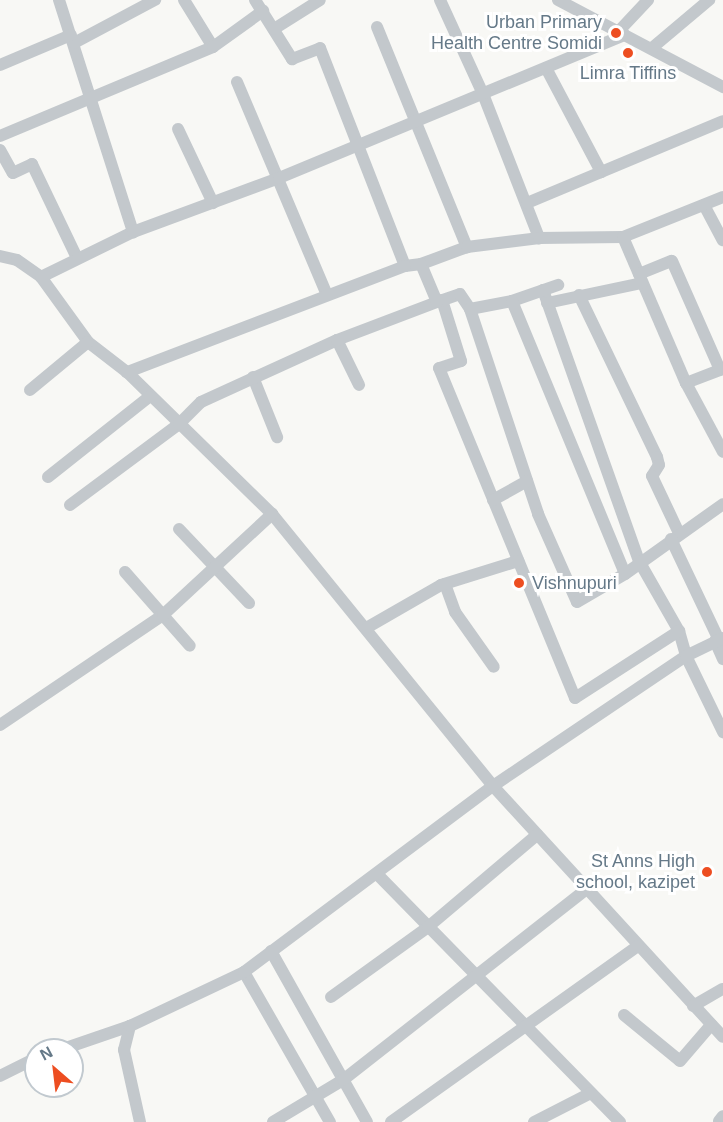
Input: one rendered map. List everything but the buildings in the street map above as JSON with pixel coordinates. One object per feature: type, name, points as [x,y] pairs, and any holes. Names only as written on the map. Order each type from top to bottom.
[{"type":"street","points":[[59,0],[133,232]]},
{"type":"street","points":[[0,65],[72,39],[155,0]]},
{"type":"street","points":[[184,0],[213,47]]},
{"type":"street","points":[[255,0],[292,59],[320,48],[405,266]]},
{"type":"street","points":[[274,29],[320,0]]},
{"type":"street","points":[[440,0],[483,94],[539,238]]},
{"type":"street","points":[[558,0],[722,84]]},
{"type":"street","points":[[41,277],[133,232],[279,178],[546,68],[621,34],[648,0]]},
{"type":"street","points":[[652,48],[709,0]]},
{"type":"street","points":[[0,136],[90,101],[213,47],[263,11]]},
{"type":"street","points":[[377,27],[467,247]]},
{"type":"street","points":[[546,68],[602,172]]},
{"type":"street","points":[[237,82],[326,293]]},
{"type":"street","points":[[527,203],[723,121]]},
{"type":"street","points":[[178,129],[213,203]]},
{"type":"street","points":[[0,150],[13,173],[32,164],[77,258]]},
{"type":"street","points":[[127,372],[326,293],[405,266],[421,264],[467,247],[539,238],[623,237],[723,197]]},
{"type":"street","points":[[704,205],[723,240]]},
{"type":"street","points":[[623,237],[686,383],[723,452]]},
{"type":"street","points":[[0,256],[17,260],[41,277],[88,342],[127,372],[149,397],[272,514],[368,627],[493,786],[723,1037]]},
{"type":"street","points":[[547,303],[641,278],[672,261],[722,369],[686,383]]},
{"type":"street","points":[[421,264],[440,301],[461,361],[439,368],[575,698],[680,631]]},
{"type":"street","points":[[470,309],[512,301],[558,285]]},
{"type":"street","points":[[543,290],[639,561],[680,631],[686,656],[723,732]]},
{"type":"street","points":[[70,505],[179,424],[201,402],[337,340],[460,294],[470,309],[527,481],[577,602],[625,574],[639,561],[723,504]]},
{"type":"street","points":[[579,295],[657,457],[659,465],[652,476],[719,640],[723,659]]},
{"type":"street","points":[[512,301],[625,574]]},
{"type":"street","points":[[337,340],[359,385]]},
{"type":"street","points":[[30,390],[88,342]]},
{"type":"street","points":[[253,377],[277,437]]},
{"type":"street","points":[[48,477],[149,397]]},
{"type":"street","points":[[493,500],[527,481]]},
{"type":"street","points":[[0,725],[163,615],[272,514]]},
{"type":"street","points":[[179,529],[249,603]]},
{"type":"street","points":[[368,627],[445,584],[518,561]]},
{"type":"street","points":[[125,572],[190,646]]},
{"type":"street","points":[[445,584],[455,612],[494,667]]},
{"type":"street","points":[[84,1042],[129,1026],[244,972],[378,875],[493,786],[686,656],[719,640]]},
{"type":"street","points":[[331,997],[428,927],[537,835]]},
{"type":"street","points":[[378,875],[620,1122]]},
{"type":"street","points":[[273,1122],[316,1099],[343,1080],[587,889]]},
{"type":"street","points":[[391,1122],[528,1029],[638,946]]},
{"type":"street","points":[[271,951],[367,1122]]},
{"type":"street","points":[[244,972],[330,1122]]},
{"type":"street","points":[[693,1006],[723,988]]},
{"type":"street","points":[[624,1015],[680,1061],[711,1025]]},
{"type":"street","points":[[129,1026],[124,1050],[140,1122]]},
{"type":"street","points":[[0,1076],[24,1064]]},
{"type":"street","points":[[534,1122],[591,1093]]},
{"type":"place","name":"Urban Primary Health Centre Somidi","points":[[616,33]]},
{"type":"place","name":"Limra Tiffins","points":[[628,53]]},
{"type":"place","name":"Vishnupuri","points":[[519,583]]},
{"type":"place","name":"St Anns High school, kazipet","points":[[707,872]]}]
